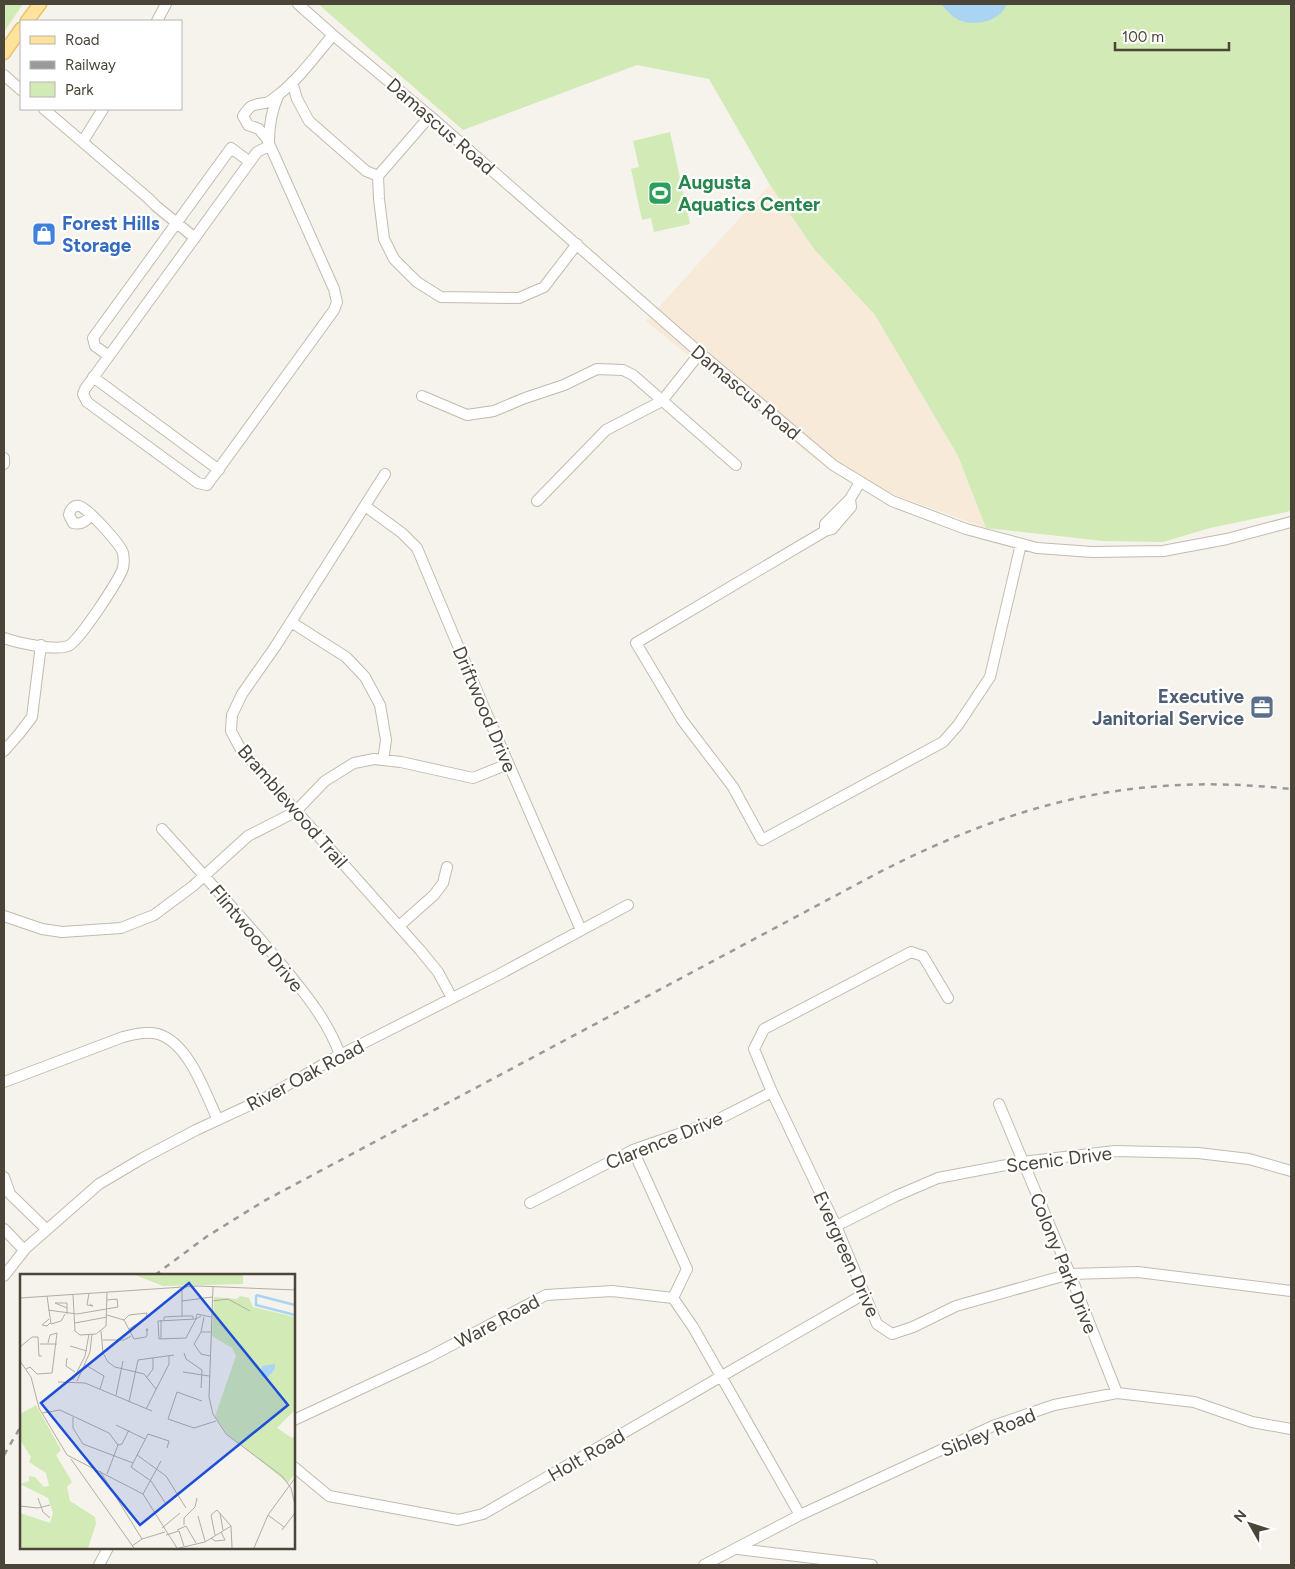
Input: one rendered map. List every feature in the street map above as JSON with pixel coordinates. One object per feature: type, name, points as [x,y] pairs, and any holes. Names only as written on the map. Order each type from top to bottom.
[{"type":"main road","points":[[28,20],[40,4]]},
{"type":"main road","points":[[4,53],[20,30]]},
{"type":"street","points":[[158,20],[166,4]]},
{"type":"street","name":"Damascus Road","points":[[298,4],[430,116],[700,353],[833,465],[892,501],[966,529],[1037,548],[1107,552],[1163,550],[1227,539],[1291,522]]},
{"type":"street","points":[[268,146],[257,152],[84,389],[83,394],[87,402],[198,483],[207,485],[334,310],[337,302],[334,289],[268,146],[267,139],[259,130],[248,125],[243,116],[249,107],[258,103],[266,103],[279,94],[333,35]]},
{"type":"street","points":[[4,75],[20,89]]},
{"type":"street","points":[[292,82],[297,99],[309,122],[366,171],[378,176]]},
{"type":"street","points":[[268,146],[269,120],[272,108],[279,94]]},
{"type":"street","points":[[45,110],[195,238]]},
{"type":"street","points":[[83,141],[102,110]]},
{"type":"street","points":[[430,116],[378,176],[384,239],[394,258],[417,282],[441,297],[519,298],[544,287],[577,244]]},
{"type":"street","points":[[109,356],[95,346],[93,338],[176,222],[231,148],[250,162]]},
{"type":"street","points":[[537,501],[606,430],[662,401],[700,353]]},
{"type":"street","points":[[422,396],[467,416],[494,411],[564,385],[597,369],[624,370],[633,375],[736,465]]},
{"type":"street","points":[[93,377],[219,470]]},
{"type":"street","points":[[4,458],[4,464]]},
{"type":"street","name":"Bramblewood Trail","points":[[385,474],[291,622],[242,694],[232,715],[231,731],[240,748],[400,926],[438,972],[452,998]]},
{"type":"street","points":[[860,482],[850,499],[825,524],[825,531],[636,643],[682,720],[733,786],[762,840],[943,742],[958,725],[990,677],[1021,544]]},
{"type":"street","name":"Driftwood Drive","points":[[365,506],[402,533],[417,548],[508,764],[582,930]]},
{"type":"street","points":[[4,638],[41,645],[66,647],[76,641],[123,568],[124,554],[122,548],[92,516]]},
{"type":"street","points":[[291,622],[346,657],[365,677],[380,705],[386,740],[383,760]]},
{"type":"street","points":[[4,751],[32,717],[41,645]]},
{"type":"street","points":[[4,916],[42,929],[62,932],[121,928],[154,915],[193,886],[248,836],[296,812],[325,781],[354,763],[374,759],[402,762],[473,778],[508,764]]},
{"type":"street","name":"Flintwood Drive","points":[[162,829],[237,912],[303,992],[333,1035],[340,1055]]},
{"type":"street","points":[[400,926],[434,895],[443,883],[447,867]]},
{"type":"street","name":"River Oak Road","points":[[4,1276],[24,1250],[46,1229],[100,1184],[143,1158],[265,1098],[340,1055],[628,905]]},
{"type":"street","name":"Evergreen Drive","points":[[948,998],[923,956],[911,952],[764,1029],[754,1049],[772,1092],[836,1226],[877,1324],[892,1334],[912,1327],[956,1306],[1070,1274],[1138,1272],[1291,1292]]},
{"type":"street","points":[[4,1082],[124,1037],[138,1033],[156,1034],[171,1040],[183,1051],[218,1120]]},
{"type":"street","name":"Clarence Drive","points":[[530,1203],[633,1150],[713,1122],[772,1092]]},
{"type":"street","name":"Colony Park Drive","points":[[999,1104],[1117,1393]]},
{"type":"street","points":[[633,1150],[687,1269],[672,1298],[693,1327],[800,1516]]},
{"type":"street","name":"Scenic Drive","points":[[836,1226],[896,1196],[938,1178],[1022,1162],[1115,1152],[1198,1153],[1249,1159],[1291,1171]]},
{"type":"street","points":[[4,1177],[10,1194],[46,1229]]},
{"type":"street","points":[[4,1229],[24,1250]]},
{"type":"street","name":"Ware Road","points":[[295,1420],[429,1357],[546,1295],[612,1291],[672,1298]]},
{"type":"street","name":"Holt Road","points":[[295,1468],[329,1496],[458,1520],[483,1514],[864,1294]]},
{"type":"street","name":"Sibley Road","points":[[704,1565],[800,1516],[993,1426],[1054,1406],[1117,1393],[1194,1402],[1252,1422],[1291,1429]]},
{"type":"street","points":[[738,1548],[872,1565]]},
{"type":"street","points":[[99,1565],[107,1549]]},
{"type":"shaded area","points":[[770,185],[814,249],[875,315],[958,456],[986,528],[900,497],[816,460],[646,321]]},
{"type":"green space","points":[[4,4],[23,4],[4,32]]},
{"type":"green space","points":[[318,4],[1291,4],[1291,511],[1210,528],[1163,542],[1103,541],[986,528],[958,456],[875,315],[814,249],[770,185],[709,79],[637,65],[463,130]]},
{"type":"green space","name":"Augusta Aquatics Center","points":[[670,132],[690,224],[654,232],[651,218],[642,220],[631,169],[639,167],[633,141]]},
{"type":"water","points":[[941,4],[1007,4],[999,15],[987,21],[973,23],[956,19]]},
{"type":"railway","points":[[156,1274],[206,1237],[264,1201],[876,874],[928,849],[978,828],[1027,811],[1077,798],[1128,789],[1180,785],[1234,785],[1291,789]]},
{"type":"railway","points":[[4,1455],[20,1428]]},
{"type":"place","name":"Augusta Aquatics Center","points":[[660,193]]},
{"type":"place","name":"Forest Hills Storage","points":[[44,234]]},
{"type":"place","name":"Executive Janitorial Service","points":[[1262,707]]}]
